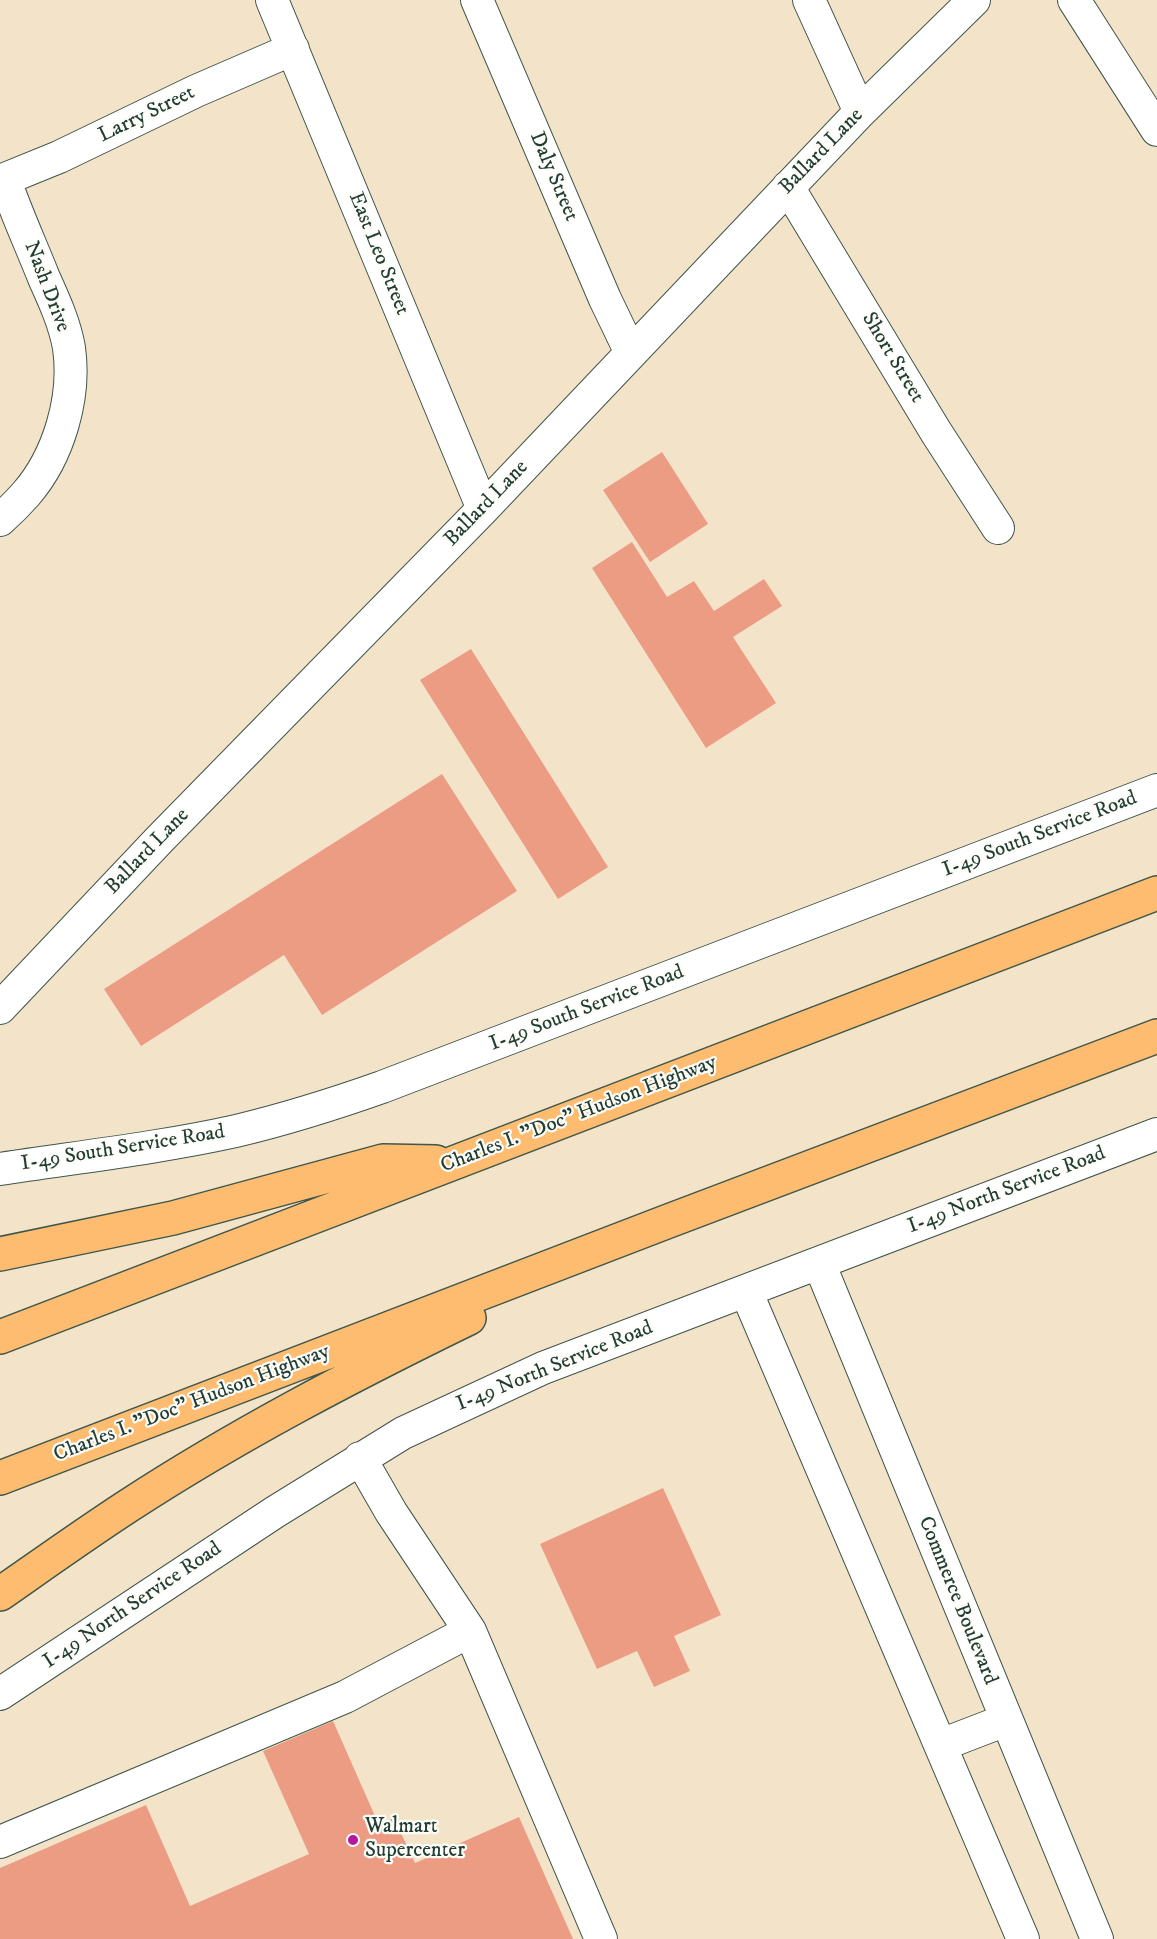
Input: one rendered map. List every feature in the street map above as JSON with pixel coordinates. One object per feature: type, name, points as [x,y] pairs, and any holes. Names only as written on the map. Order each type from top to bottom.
[{"type":"highway","name":"Charles I. \"Doc\" Hudson Highway","points":[[0,1336],[1157,893]]},
{"type":"highway","name":"Charles I. \"Doc\" Hudson Highway","points":[[0,1478],[1157,1036]]},
{"type":"highway","points":[[0,1254],[173,1218],[383,1161],[453,1162]]},
{"type":"highway","points":[[0,1594],[130,1505],[259,1427],[393,1355],[666,1222]]},
{"type":"street","name":"East Leo Street","points":[[272,0],[483,508]]},
{"type":"street","name":"Daly Street","points":[[477,0],[605,299],[631,353]]},
{"type":"street","points":[[809,0],[860,112]]},
{"type":"street","name":"Ballard Lane","points":[[0,1008],[176,823],[483,508],[860,112],[974,0]]},
{"type":"street","points":[[1074,0],[1157,130]]},
{"type":"street","name":"Larry Street","points":[[2,181],[59,157],[196,91],[293,49]]},
{"type":"street","name":"Nash Drive","points":[[0,520],[27,493],[48,460],[62,425],[69,386],[69,347],[58,311],[2,181]]},
{"type":"street","name":"Short Street","points":[[788,187],[930,422],[998,528]]},
{"type":"street","name":"I-49 South Service Road","points":[[0,1169],[234,1131],[309,1112],[404,1079],[1157,790]]},
{"type":"street","name":"I-49 North Service Road","points":[[0,1694],[275,1512],[403,1432],[507,1383],[1157,1134]]},
{"type":"street","name":"Commerce Boulevard","points":[[819,1263],[1097,1939]]},
{"type":"street","points":[[746,1291],[1023,1939]]},
{"type":"street","points":[[360,1458],[391,1512],[470,1630],[601,1939]]},
{"type":"street","points":[[0,1842],[345,1697],[470,1630]]},
{"type":"street","points":[[941,1745],[1006,1720]]},
{"type":"building","points":[[662,452],[708,524],[650,562],[603,490]]},
{"type":"building","points":[[632,542],[667,597],[694,581],[714,611],[764,579],[782,606],[733,637],[776,703],[706,748],[592,568]]},
{"type":"building","points":[[471,649],[608,867],[558,899],[420,680]]},
{"type":"building","points":[[442,774],[517,891],[322,1015],[284,955],[141,1046],[104,989]]},
{"type":"building","points":[[663,1488],[721,1615],[674,1636],[690,1671],[654,1687],[637,1651],[597,1669],[540,1544]]},
{"type":"building","name":"Walmart Supercenter","points":[[333,1721],[379,1825],[394,1818],[415,1863],[519,1817],[573,1939],[0,1939],[0,1868],[146,1805],[190,1906],[309,1854],[263,1751]]},
{"type":"place","name":"Walmart Supercenter","points":[[353,1840]]}]
